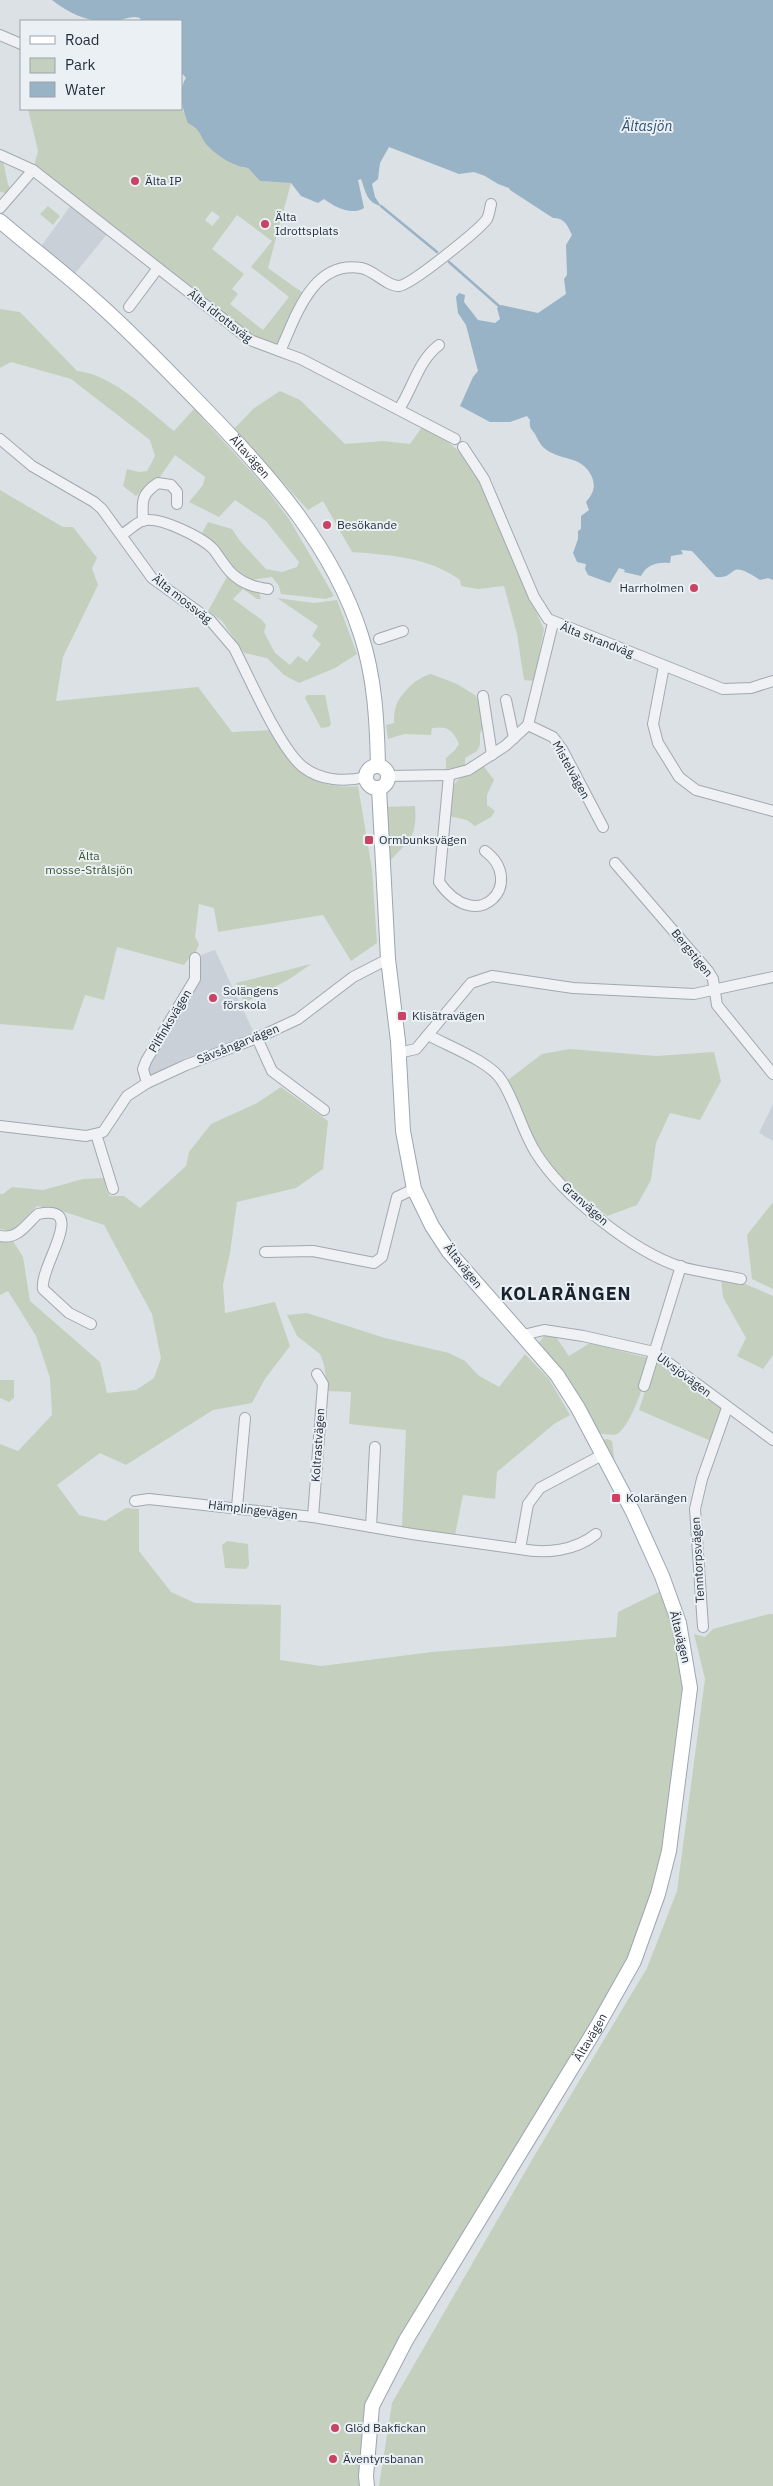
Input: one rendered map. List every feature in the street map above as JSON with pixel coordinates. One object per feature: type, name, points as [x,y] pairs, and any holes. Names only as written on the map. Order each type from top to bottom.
[{"type":"main road","name":"Ältavägen","points":[[0,221],[97,302],[143,345],[259,465],[304,521],[343,590],[361,634],[370,665],[383,771]]},
{"type":"main road","points":[[368,770],[383,771],[386,785],[379,788],[371,787],[366,777],[368,770]]},
{"type":"main road","name":"Ältavägen","points":[[367,2486],[366,2476],[372,2406],[406,2340],[598,2025],[634,1960],[658,1894],[669,1851],[690,1688],[687,1661],[679,1623],[662,1576],[633,1512],[578,1408],[557,1375],[524,1334],[465,1272],[449,1252],[432,1226],[414,1190],[403,1131],[398,1053],[388,959],[379,788]]},
{"type":"street","points":[[0,35],[20,44]]},
{"type":"street","name":"Älta idrottsväg","points":[[0,155],[34,170],[250,340],[301,359],[455,439]]},
{"type":"street","points":[[0,208],[34,170]]},
{"type":"street","points":[[280,352],[311,287],[321,278],[338,270],[362,268],[394,285],[404,285],[420,276],[487,219],[491,204]]},
{"type":"street","points":[[129,307],[158,268]]},
{"type":"street","points":[[399,409],[421,365],[439,345]]},
{"type":"street","name":"Älta mossväg","points":[[0,439],[32,466],[94,502],[122,534],[152,578],[210,620],[226,637],[234,648],[285,746],[303,767],[316,775],[334,780],[366,777]]},
{"type":"street","name":"Älta strandväg","points":[[463,447],[489,489],[506,535],[539,608],[553,623],[723,689],[751,688],[773,681]]},
{"type":"street","points":[[143,521],[142,503],[147,490],[158,483],[171,485],[178,492],[177,504]]},
{"type":"street","points":[[122,534],[143,521],[152,520],[164,524],[201,538],[214,549],[234,576],[248,585],[268,589]]},
{"type":"street","points":[[383,771],[449,775],[468,770],[514,738],[528,725],[553,623]]},
{"type":"street","points":[[379,639],[403,631]]},
{"type":"street","points":[[664,666],[653,724],[658,744],[679,777],[696,790],[773,811]]},
{"type":"street","points":[[483,696],[492,755]]},
{"type":"street","points":[[506,700],[514,738]]},
{"type":"street","name":"Mistelvägen","points":[[528,725],[553,736],[562,748],[603,827]]},
{"type":"street","points":[[449,775],[438,873],[439,882],[447,894],[472,907],[484,905],[492,899],[498,890],[501,873],[493,857],[485,851]]},
{"type":"street","name":"Bergstigen","points":[[615,863],[714,979],[717,1005],[773,1074]]},
{"type":"street","name":"Pilfinksvägen","points":[[147,1083],[142,1069],[195,979],[195,958]]},
{"type":"street","name":"Sävsångarvägen","points":[[96,1134],[103,1132],[127,1096],[147,1083],[186,1065],[257,1038],[298,1018],[353,977],[388,959]]},
{"type":"street","points":[[398,1053],[416,1050],[472,984],[492,976],[573,988],[694,994],[773,977]]},
{"type":"street","name":"Granvägen","points":[[428,1035],[485,1065],[502,1079],[536,1153],[566,1189],[631,1242],[681,1266],[741,1278]]},
{"type":"street","points":[[257,1038],[272,1071],[324,1110]]},
{"type":"street","points":[[0,1126],[86,1136],[96,1134],[113,1189]]},
{"type":"street","points":[[265,1252],[313,1251],[374,1263],[382,1257],[397,1197],[414,1190]]},
{"type":"street","points":[[0,1236],[8,1238],[21,1232],[38,1214],[53,1213],[60,1218],[63,1223],[62,1233],[43,1275],[43,1289],[69,1312],[91,1324]]},
{"type":"street","points":[[644,1386],[681,1266]]},
{"type":"street","name":"Ulvsjövägen","points":[[524,1334],[544,1330],[583,1336],[654,1352],[727,1408],[773,1440]]},
{"type":"street","name":"Koltrastvägen","points":[[312,1517],[323,1384],[317,1374]]},
{"type":"street","name":"Tenntorpsvägen","points":[[703,1627],[695,1509],[702,1479],[727,1408]]},
{"type":"street","points":[[237,1507],[245,1418]]},
{"type":"street","points":[[371,1527],[375,1447]]},
{"type":"street","points":[[520,1549],[528,1504],[540,1488],[602,1455]]},
{"type":"street","name":"Hämplingevägen","points":[[134,1501],[149,1499],[237,1507],[543,1553],[563,1549],[590,1539],[596,1534]]},
{"type":"shaded area","points":[[72,204],[108,233],[72,277],[39,249]]},
{"type":"shaded area","name":"Solängens förskola","points":[[215,950],[254,1033],[184,1059],[150,1076],[147,1066],[198,980],[201,955]]},
{"type":"shaded area","points":[[773,1104],[773,1141],[759,1133]]},
{"type":"green space","name":"Älta Idrottsplats","points":[[182,102],[183,111],[198,128],[209,147],[244,168],[248,168],[260,181],[291,183],[268,268],[303,293],[274,350],[256,344],[33,170],[38,151],[28,110],[182,110]],"holes":[[[212,211],[220,217],[212,226],[205,220]],[[237,215],[272,241],[251,267],[289,297],[263,330],[230,304],[238,294],[232,289],[244,274],[212,249]]]},
{"type":"green space","points":[[0,159],[3,160],[8,185],[11,188],[6,193],[0,192]]},
{"type":"green space","points":[[48,206],[60,216],[53,225],[40,214]]},
{"type":"green space","points":[[0,309],[20,312],[77,371],[103,379],[116,386],[174,431],[194,409],[265,487],[289,519],[334,596],[326,599],[281,594],[279,586],[272,577],[251,580],[245,578],[232,566],[217,546],[202,533],[208,522],[232,529],[240,541],[266,569],[282,572],[297,567],[299,562],[266,521],[235,500],[219,517],[189,502],[203,485],[205,477],[175,455],[160,477],[136,496],[123,486],[127,469],[139,472],[147,471],[155,456],[150,440],[71,379],[11,362],[0,368]]},
{"type":"green space","points":[[280,391],[300,400],[345,444],[383,441],[410,444],[422,427],[448,442],[467,458],[489,492],[521,579],[544,629],[534,681],[524,680],[517,634],[504,586],[478,589],[461,586],[460,580],[435,566],[408,558],[352,552],[323,501],[308,510],[234,429],[253,409]]},
{"type":"green space","name":"Älta mosse-Strålsjön","points":[[0,490],[63,527],[73,527],[97,558],[92,568],[98,585],[63,657],[56,701],[198,687],[232,732],[272,730],[287,758],[301,772],[329,784],[348,787],[358,786],[372,869],[377,943],[351,961],[323,915],[218,932],[214,908],[199,904],[195,937],[199,944],[195,954],[192,954],[184,965],[117,947],[104,1000],[85,995],[73,1030],[0,1024]]},
{"type":"green space","points":[[228,575],[259,592],[261,599],[257,599],[243,589],[233,599],[262,620],[266,625],[264,632],[275,653],[290,665],[298,656],[307,662],[321,644],[312,636],[318,626],[277,598],[314,603],[337,600],[357,654],[335,668],[299,683],[284,675],[267,658],[244,653],[222,621],[208,611]]},
{"type":"green space","points":[[431,674],[457,684],[475,695],[479,701],[483,726],[480,734],[480,745],[477,751],[465,758],[465,766],[446,769],[446,758],[459,744],[452,732],[446,728],[432,728],[431,735],[404,734],[388,739],[386,725],[394,723],[395,708],[401,696],[415,682]]},
{"type":"green space","points":[[307,695],[325,695],[331,724],[329,727],[321,728],[305,698]]},
{"type":"green space","points":[[482,764],[494,780],[487,795],[487,805],[495,811],[491,817],[475,826],[467,820],[449,816],[451,795],[459,779]]},
{"type":"green space","points":[[415,806],[412,835],[386,866],[383,807]]},
{"type":"green space","points":[[311,964],[288,980],[244,1003],[236,983]]},
{"type":"green space","points":[[570,1049],[656,1056],[714,1052],[721,1081],[700,1120],[670,1113],[656,1143],[651,1180],[637,1205],[607,1216],[576,1190],[554,1168],[531,1131],[508,1080],[542,1054]]},
{"type":"green space","points":[[281,1087],[328,1121],[323,1169],[296,1188],[237,1202],[230,1253],[223,1285],[225,1313],[275,1302],[290,1346],[265,1379],[252,1403],[213,1410],[126,1465],[100,1453],[57,1485],[79,1515],[105,1521],[126,1508],[139,1509],[139,1551],[171,1592],[195,1603],[281,1605],[280,1660],[321,1666],[432,1652],[616,1637],[618,1612],[663,1590],[676,1635],[681,1666],[683,1700],[672,1807],[652,1902],[633,1958],[369,2406],[362,2486],[0,2486],[0,1444],[18,1451],[52,1415],[50,1378],[36,1336],[8,1291],[0,1295],[0,1239],[13,1241],[23,1257],[30,1301],[100,1362],[107,1393],[136,1390],[154,1378],[161,1358],[152,1314],[104,1225],[56,1209],[37,1206],[12,1231],[0,1229],[0,1194],[3,1194],[12,1187],[43,1190],[83,1179],[104,1178],[107,1192],[110,1196],[124,1196],[140,1208],[186,1166],[189,1152],[211,1124],[257,1103]]},
{"type":"green space","points":[[773,1202],[773,1289],[752,1279],[747,1235]]},
{"type":"green space","points":[[721,1278],[741,1282],[773,1296],[773,1355],[763,1369],[737,1356],[746,1338],[723,1297]]},
{"type":"green space","points":[[307,1313],[385,1338],[449,1353],[465,1361],[478,1375],[499,1387],[525,1354],[549,1379],[570,1415],[554,1424],[497,1472],[495,1499],[463,1495],[455,1535],[402,1527],[406,1430],[349,1424],[351,1392],[328,1391],[324,1365],[320,1354],[297,1336],[287,1315]]},
{"type":"green space","points":[[544,1336],[556,1337],[569,1356],[590,1343],[648,1358],[646,1375],[638,1399],[628,1421],[617,1434],[598,1434],[537,1345]]},
{"type":"green space","points":[[657,1361],[722,1407],[711,1441],[639,1410],[654,1362]]},
{"type":"green space","points":[[0,1380],[14,1380],[14,1398],[9,1402],[0,1398]]},
{"type":"green space","points":[[607,1439],[612,1441],[615,1466],[601,1440]]},
{"type":"green space","points":[[227,1541],[248,1544],[249,1565],[246,1569],[225,1568],[222,1545]]},
{"type":"green space","points":[[773,1614],[773,2486],[379,2486],[392,2403],[533,2158],[647,1968],[677,1891],[705,1679],[694,1634],[705,1637],[713,1629]]},
{"type":"water","name":"Ältasjön","points":[[52,0],[773,0],[773,580],[768,578],[760,580],[749,573],[737,569],[723,577],[716,577],[692,551],[681,550],[683,554],[671,556],[670,563],[650,566],[641,576],[624,572],[625,570],[619,568],[610,583],[588,575],[585,569],[586,564],[577,562],[573,553],[578,539],[578,531],[581,529],[581,516],[589,510],[586,502],[594,487],[588,470],[576,461],[556,455],[543,447],[531,428],[530,420],[527,416],[510,422],[490,422],[460,406],[473,377],[478,371],[466,325],[458,313],[456,297],[459,293],[465,295],[464,302],[478,320],[495,323],[500,319],[497,308],[501,305],[538,313],[566,294],[564,279],[567,275],[566,245],[572,235],[563,221],[553,218],[509,188],[485,176],[474,172],[459,174],[389,147],[380,163],[378,179],[372,184],[375,197],[381,206],[369,199],[361,179],[358,180],[364,208],[354,211],[333,205],[324,199],[318,203],[301,196],[291,183],[260,181],[248,168],[233,164],[213,151],[199,131],[188,123],[182,100],[183,83],[186,78],[182,73],[182,20],[141,20],[140,18],[134,17],[121,20],[91,20],[66,10]]},
{"type":"waterway","points":[[381,206],[437,252]]},
{"type":"waterway","points":[[449,262],[499,306]]},
{"type":"place","name":"Älta IP","points":[[135,181]]},
{"type":"place","name":"Älta Idrottsplats","points":[[265,224]]},
{"type":"place","name":"Besökande","points":[[327,525]]},
{"type":"place","name":"Harrholmen","points":[[694,588]]},
{"type":"place","name":"Ormbunksvägen","points":[[369,840]]},
{"type":"place","name":"Solängens förskola","points":[[213,998]]},
{"type":"place","name":"Klisätravägen","points":[[402,1016]]},
{"type":"place","name":"Kolarängen","points":[[616,1498]]},
{"type":"place","name":"Glöd Bakfickan","points":[[335,2428]]},
{"type":"place","name":"Äventyrsbanan","points":[[333,2459]]},
{"type":"district","name":"KOLARÄNGEN","points":[[566,1294]]}]
